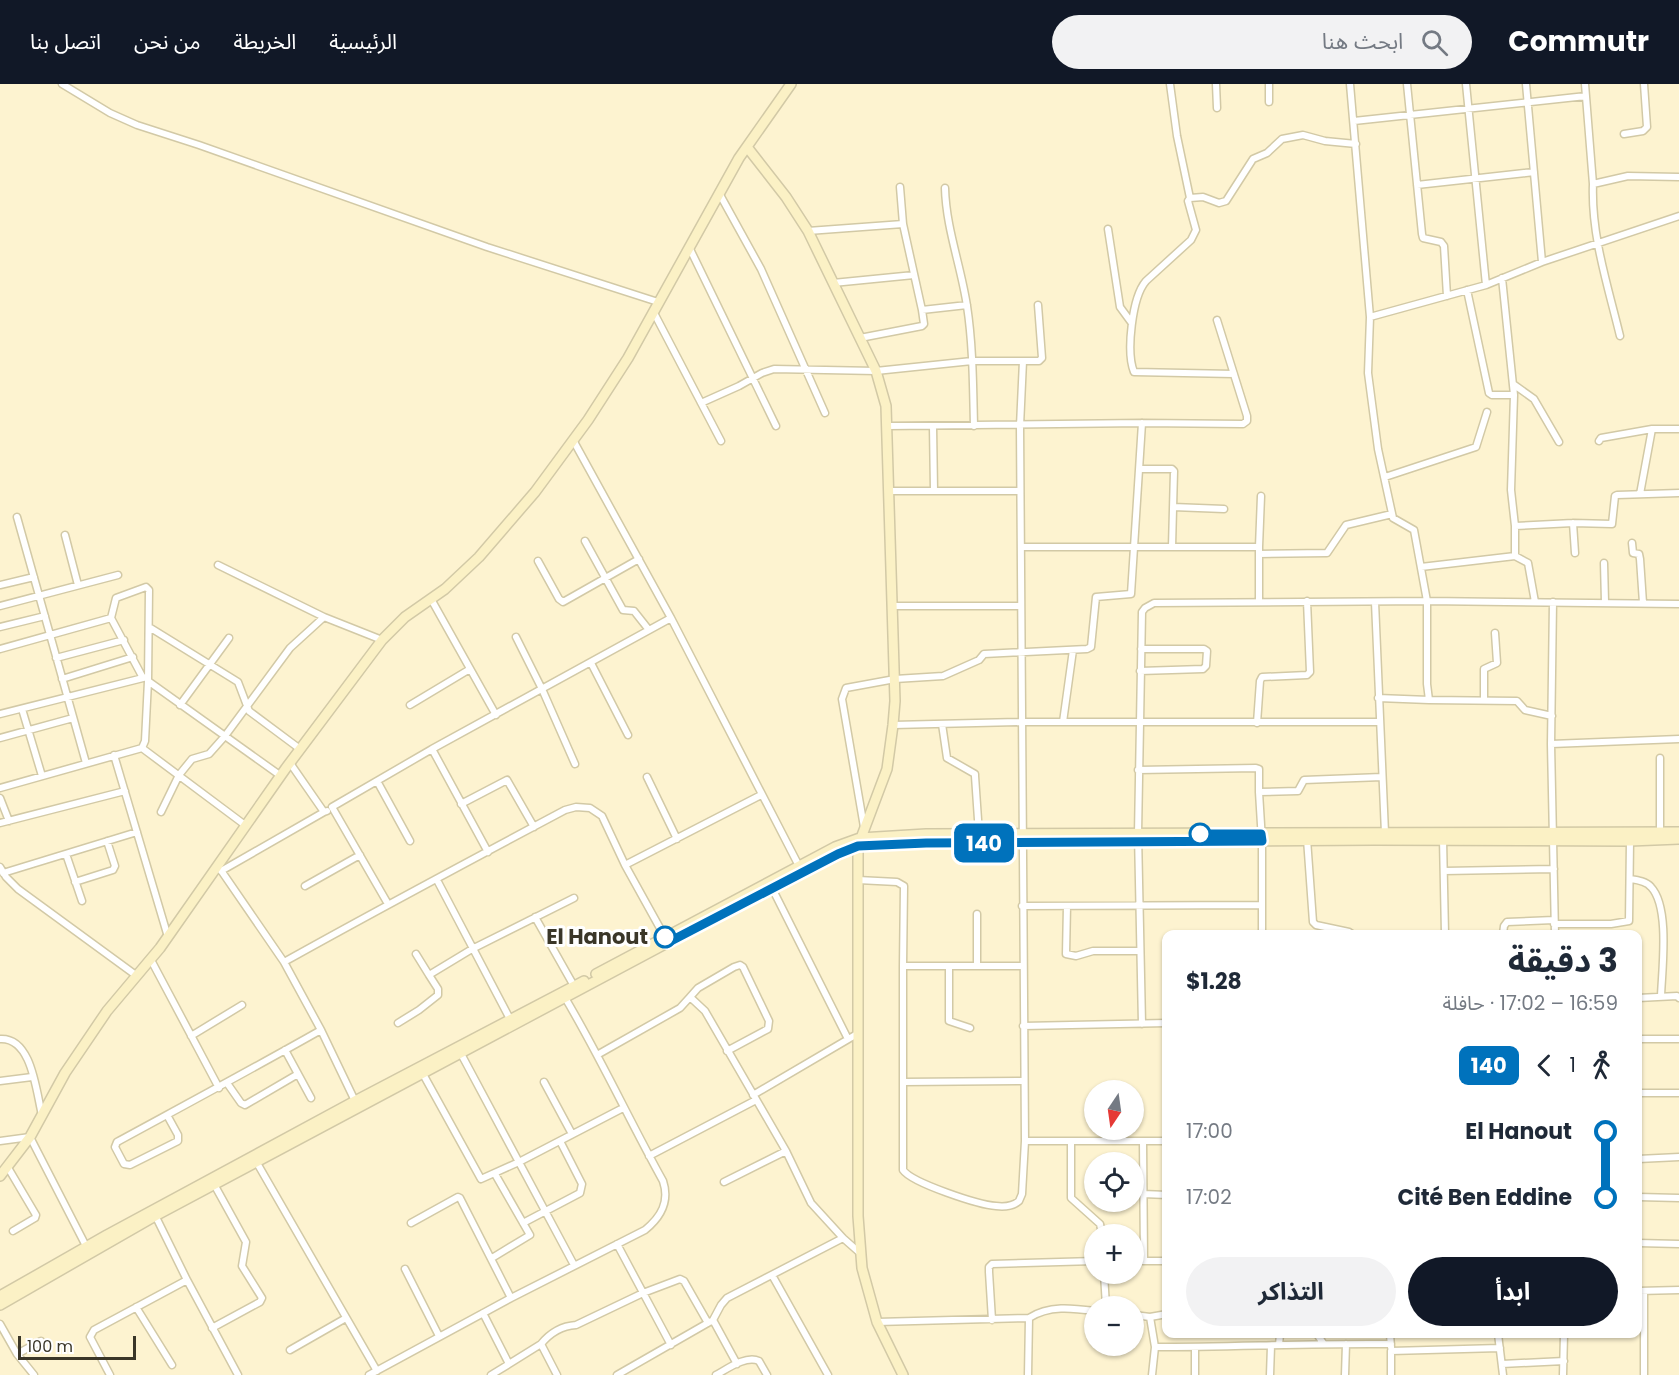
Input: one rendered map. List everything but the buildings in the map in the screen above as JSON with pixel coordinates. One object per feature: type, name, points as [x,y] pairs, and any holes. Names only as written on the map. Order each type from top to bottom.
[{"type":"main road","points":[[0,1176],[30,1137],[65,1073],[107,1011],[151,960],[220,868],[245,825],[382,640],[405,617],[479,557],[535,492],[600,403],[719,192],[791,84]]},
{"type":"main road","points":[[747,147],[786,196],[808,231],[876,371],[886,406],[895,679],[893,725],[886,769],[859,842],[853,1036],[862,1268],[877,1322],[903,1375]]},
{"type":"main road","points":[[1554,837],[1679,832]]},
{"type":"main road","points":[[1307,837],[1385,833],[1443,836]]},
{"type":"main road","points":[[154,1213],[215,1186],[357,1105],[423,1074],[510,1020],[563,996],[574,986],[772,888],[859,842],[926,834],[979,834],[1023,838]]},
{"type":"main road","points":[[0,1305],[154,1213],[563,996],[846,842],[1023,838],[1443,836],[1554,837],[1630,841],[1679,839]]},
{"type":"main road","points":[[0,1296],[88,1251]]},
{"type":"street","points":[[63,84],[126,122],[221,152],[656,307],[721,441]]},
{"type":"street","points":[[1170,84],[1177,136],[1190,198],[1188,204],[1196,230],[1191,240],[1143,284],[1131,322],[1132,369],[1134,372],[1234,374]]},
{"type":"street","points":[[1216,84],[1216,108]]},
{"type":"street","points":[[1269,84],[1269,102]]},
{"type":"street","points":[[1350,84],[1370,317],[1368,373],[1378,449],[1392,514],[1396,520],[1414,530],[1421,567],[1427,601],[1429,700]]},
{"type":"street","points":[[1407,84],[1422,236],[1442,242],[1444,246],[1448,296]]},
{"type":"street","points":[[1466,84],[1486,285]]},
{"type":"street","points":[[1526,84],[1542,262]]},
{"type":"street","points":[[1585,84],[1594,221],[1620,336]]},
{"type":"street","points":[[1624,134],[1643,131],[1647,126],[1644,84]]},
{"type":"street","points":[[1354,121],[1586,96]]},
{"type":"street","points":[[1190,198],[1203,197],[1219,203],[1226,201],[1253,159],[1267,153],[1287,137],[1303,135],[1325,141],[1356,144]]},
{"type":"street","points":[[1417,184],[1534,172]]},
{"type":"street","points":[[1593,184],[1629,177],[1679,177]]},
{"type":"street","points":[[860,338],[924,324],[903,224],[900,187]]},
{"type":"street","points":[[945,188],[946,208],[967,305],[974,426]]},
{"type":"street","points":[[719,192],[760,269],[825,413]]},
{"type":"street","points":[[1370,317],[1486,285],[1542,262],[1679,216]]},
{"type":"street","points":[[808,231],[903,224]]},
{"type":"street","points":[[1108,229],[1120,307],[1131,322]]},
{"type":"street","points":[[689,247],[776,426]]},
{"type":"street","points":[[833,284],[914,275]]},
{"type":"street","points":[[1502,278],[1514,394],[1511,490],[1515,526],[1515,556]]},
{"type":"street","points":[[1467,290],[1489,393],[1492,395],[1514,394]]},
{"type":"street","points":[[922,310],[967,305]]},
{"type":"street","points":[[701,403],[774,369],[876,371],[972,361],[1039,361],[1042,358],[1038,305]]},
{"type":"street","points":[[888,426],[1245,423],[1248,420],[1247,416],[1217,320]]},
{"type":"street","points":[[858,880],[897,882],[904,886],[903,1170],[911,1179],[989,1205],[1016,1204],[1022,1194],[1025,1141],[1020,491],[1023,361]]},
{"type":"street","points":[[1513,384],[1534,399],[1559,442]]},
{"type":"street","points":[[1385,477],[1476,447],[1487,412]]},
{"type":"street","points":[[864,828],[842,694],[846,688],[895,679],[943,676],[979,660],[984,654],[1091,648],[1097,596],[1131,595],[1142,423]]},
{"type":"street","points":[[933,426],[934,491]]},
{"type":"street","points":[[1599,441],[1601,438],[1652,429],[1679,429]]},
{"type":"street","points":[[1640,494],[1652,429]]},
{"type":"street","points":[[573,440],[671,618],[799,866]]},
{"type":"street","points":[[1139,469],[1172,469],[1174,471],[1172,547]]},
{"type":"street","points":[[889,491],[1020,491]]},
{"type":"street","points":[[1515,526],[1573,523],[1612,524],[1615,496],[1679,493]]},
{"type":"street","points":[[1259,601],[1261,496]]},
{"type":"street","points":[[1173,507],[1224,508]]},
{"type":"street","points":[[1021,547],[1172,547],[1327,553],[1346,525],[1392,514]]},
{"type":"street","points":[[17,517],[86,763]]},
{"type":"street","points":[[1573,523],[1575,553]]},
{"type":"street","points":[[65,535],[78,585]]},
{"type":"street","points":[[585,541],[623,610],[634,611],[649,630]]},
{"type":"street","points":[[1632,543],[1633,553],[1639,554],[1640,559],[1643,603]]},
{"type":"street","points":[[1421,567],[1515,556],[1528,562],[1535,602]]},
{"type":"street","points":[[538,561],[561,601],[566,601],[639,559]]},
{"type":"street","points":[[1604,563],[1605,602]]},
{"type":"street","points":[[218,565],[324,617],[382,640]]},
{"type":"street","points":[[0,606],[118,575]]},
{"type":"street","points":[[1,582],[34,577]]},
{"type":"street","points":[[142,748],[145,741],[146,678],[149,627],[149,590],[146,587],[116,598],[111,618],[146,678],[180,705],[281,776]]},
{"type":"street","points":[[431,598],[496,715]]},
{"type":"street","points":[[1142,1024],[1138,770],[1142,612],[1149,605],[1154,603],[1259,601],[1679,604]]},
{"type":"street","points":[[1257,723],[1262,677],[1307,675],[1310,672],[1307,602]]},
{"type":"street","points":[[1375,602],[1385,833]]},
{"type":"street","points":[[1554,602],[1551,744],[1555,930]]},
{"type":"street","points":[[893,606],[1022,606]]},
{"type":"street","points":[[0,627],[45,616]]},
{"type":"street","points":[[160,812],[179,776],[192,759],[209,754],[247,708],[290,648],[324,617]]},
{"type":"street","points":[[0,649],[111,618]]},
{"type":"street","points":[[357,1105],[321,1030],[284,962],[220,868],[671,618]]},
{"type":"street","points":[[149,627],[238,682],[247,708],[300,749]]},
{"type":"street","points":[[1484,699],[1484,669],[1497,663],[1495,633]]},
{"type":"street","points":[[516,637],[575,764]]},
{"type":"street","points":[[180,705],[229,638]]},
{"type":"street","points":[[56,658],[124,640]]},
{"type":"street","points":[[1140,671],[1203,669],[1206,666],[1207,651],[1204,649],[1141,649]]},
{"type":"street","points":[[1063,722],[1073,650]]},
{"type":"street","points":[[62,679],[133,657]]},
{"type":"street","points":[[591,663],[628,735]]},
{"type":"street","points":[[410,705],[470,669]]},
{"type":"street","points":[[0,714],[146,678]]},
{"type":"street","points":[[1378,698],[1519,701],[1525,710],[1552,716]]},
{"type":"street","points":[[22,709],[42,776]]},
{"type":"street","points":[[0,738],[73,718]]},
{"type":"street","points":[[893,725],[1023,722],[1379,722]]},
{"type":"street","points":[[942,724],[947,758],[975,774],[979,834]]},
{"type":"street","points":[[1551,744],[1679,739]]},
{"type":"street","points":[[0,788],[142,748]]},
{"type":"street","points":[[142,748],[245,825]]},
{"type":"street","points":[[432,749],[488,852]]},
{"type":"street","points":[[114,755],[168,937]]},
{"type":"street","points":[[1660,758],[1660,832]]},
{"type":"street","points":[[290,763],[324,812]]},
{"type":"street","points":[[1138,770],[1259,769],[1262,930]]},
{"type":"street","points":[[647,777],[677,839]]},
{"type":"street","points":[[1259,792],[1298,791],[1304,780],[1382,777]]},
{"type":"street","points":[[460,804],[507,780],[534,827]]},
{"type":"street","points":[[376,781],[410,841]]},
{"type":"street","points":[[0,823],[125,791]]},
{"type":"street","points":[[625,865],[761,795]]},
{"type":"street","points":[[0,798],[9,821]]},
{"type":"street","points":[[332,807],[388,904]]},
{"type":"street","points":[[284,962],[388,904],[566,810],[576,807],[590,808],[598,811],[602,816],[625,865],[666,939]]},
{"type":"street","points":[[137,832],[66,854],[2,870],[11,883],[35,902],[137,976]]},
{"type":"street","points":[[1443,836],[1445,930]]},
{"type":"street","points":[[1307,837],[1313,922],[1316,925],[1340,930]]},
{"type":"street","points":[[75,882],[113,870],[115,866],[107,841]]},
{"type":"street","points":[[1504,930],[1507,922],[1628,922],[1630,919],[1630,841]]},
{"type":"street","points":[[66,854],[82,901]]},
{"type":"street","points":[[305,886],[360,855]]},
{"type":"street","points":[[1444,871],[1554,869]]},
{"type":"street","points":[[1630,879],[1642,881],[1651,886],[1661,904],[1663,917],[1661,996]]},
{"type":"street","points":[[437,880],[510,1020]]},
{"type":"street","points":[[649,1156],[754,1097],[853,1036],[772,888]]},
{"type":"street","points":[[429,975],[472,950],[574,898]]},
{"type":"street","points":[[1022,906],[1262,905]]},
{"type":"street","points":[[1067,906],[1066,954],[1076,956],[1093,951],[1140,951]]},
{"type":"street","points":[[976,966],[977,914]]},
{"type":"street","points":[[535,917],[574,986]]},
{"type":"street","points":[[398,1023],[438,995],[438,989],[416,954]]},
{"type":"street","points":[[151,960],[219,1088]]},
{"type":"street","points":[[597,1055],[680,1008],[698,988],[740,965],[769,1022],[769,1027],[727,1051]]},
{"type":"street","points":[[903,966],[1022,966]]},
{"type":"street","points":[[949,966],[949,1021],[970,1028]]},
{"type":"street","points":[[369,1375],[511,1298],[645,1230],[656,1221],[662,1211],[666,1190],[597,1055],[563,996]]},
{"type":"street","points":[[1642,998],[1661,996],[1679,998]]},
{"type":"street","points":[[690,997],[705,1011],[786,1151],[811,1203],[860,1253]]},
{"type":"street","points":[[191,1036],[242,1005]]},
{"type":"street","points":[[1023,1026],[1162,1023]]},
{"type":"street","points":[[167,1115],[178,1135],[178,1142],[130,1165],[124,1164],[115,1147],[117,1142],[321,1030]]},
{"type":"street","points":[[0,1039],[14,1041],[24,1051],[42,1116]]},
{"type":"street","points":[[1642,1039],[1679,1039]]},
{"type":"street","points":[[285,1050],[311,1098]]},
{"type":"street","points":[[459,1050],[574,1265]]},
{"type":"street","points":[[227,1083],[241,1103],[245,1105],[298,1074]]},
{"type":"street","points":[[423,1074],[479,1178],[495,1174],[623,1108]]},
{"type":"street","points":[[0,1081],[32,1077]]},
{"type":"street","points":[[903,1082],[1024,1081]]},
{"type":"street","points":[[544,1082],[572,1134]]},
{"type":"street","points":[[1642,1093],[1679,1093]]},
{"type":"street","points":[[0,1141],[30,1137],[88,1251]]},
{"type":"street","points":[[523,1223],[582,1189],[582,1184],[560,1141]]},
{"type":"street","points":[[1025,1141],[1162,1141]]},
{"type":"street","points":[[1071,1141],[1071,1199],[1100,1224]]},
{"type":"street","points":[[1143,1141],[1143,1152]]},
{"type":"street","points":[[724,1182],[786,1151]]},
{"type":"street","points":[[1642,1159],[1679,1157]]},
{"type":"street","points":[[257,1163],[376,1371]]},
{"type":"street","points":[[7,1166],[36,1215],[35,1218],[13,1231]]},
{"type":"street","points":[[492,1258],[529,1237],[530,1234],[495,1174]]},
{"type":"street","points":[[213,1328],[260,1302],[262,1298],[242,1266],[246,1242],[215,1186]]},
{"type":"street","points":[[1144,1194],[1162,1195]]},
{"type":"street","points":[[411,1223],[459,1197],[511,1298]]},
{"type":"street","points":[[1642,1197],[1679,1198]]},
{"type":"street","points":[[154,1213],[238,1375]]},
{"type":"street","points":[[617,1375],[711,1322],[727,1298],[843,1238]]},
{"type":"street","points":[[1642,1243],[1679,1244]]},
{"type":"street","points":[[617,1244],[671,1345]]},
{"type":"street","points":[[992,1320],[989,1272],[992,1264],[1084,1261]]},
{"type":"street","points":[[1144,1261],[1162,1261]]},
{"type":"street","points":[[405,1269],[440,1336]]},
{"type":"street","points":[[772,1275],[828,1375]]},
{"type":"street","points":[[491,1375],[541,1344],[547,1336],[567,1325],[576,1325],[643,1293],[682,1279],[737,1364]]},
{"type":"street","points":[[110,1375],[90,1337],[94,1330],[187,1280]]},
{"type":"street","points":[[1642,1291],[1679,1290]]},
{"type":"street","points":[[136,1307],[172,1365]]},
{"type":"street","points":[[877,1322],[1029,1318],[1052,1309],[1084,1310]]},
{"type":"street","points":[[483,1313],[509,1364]]},
{"type":"street","points":[[1144,1316],[1162,1315]]},
{"type":"street","points":[[1150,1317],[1155,1347],[1152,1375]]},
{"type":"street","points":[[290,1350],[346,1318]]},
{"type":"street","points":[[1028,1375],[1029,1318]]},
{"type":"street","points":[[1642,1319],[1644,1375]]},
{"type":"street","points":[[0,1324],[17,1354],[34,1375]]},
{"type":"street","points":[[1279,1345],[1280,1338]]},
{"type":"street","points":[[1320,1338],[1323,1343]]},
{"type":"street","points":[[1390,1338],[1391,1375]]},
{"type":"street","points":[[1499,1338],[1503,1375]]},
{"type":"street","points":[[1563,1375],[1564,1338]]},
{"type":"street","points":[[17,1354],[41,1341]]},
{"type":"street","points":[[1155,1347],[1323,1343],[1391,1347],[1500,1348]]},
{"type":"street","points":[[541,1344],[557,1375]]},
{"type":"street","points":[[1346,1344],[1346,1375]]},
{"type":"street","points":[[1270,1346],[1270,1375]]},
{"type":"street","points":[[1195,1347],[1195,1375]]},
{"type":"street","points":[[716,1375],[737,1364],[756,1359],[767,1375]]},
{"type":"street","points":[[1502,1364],[1564,1361]]},
{"type":"bus line","name":"140","points":[[665,937],[667,943],[838,854],[858,846],[926,843],[1262,841],[1261,834],[1200,834]]},
{"type":"place","name":"El Hanout","points":[[665,937]]}]
